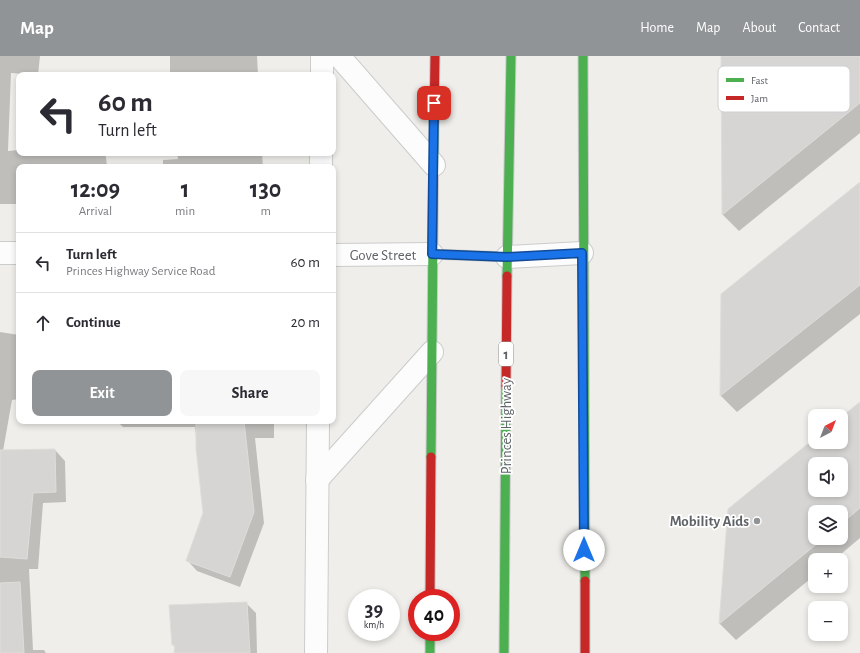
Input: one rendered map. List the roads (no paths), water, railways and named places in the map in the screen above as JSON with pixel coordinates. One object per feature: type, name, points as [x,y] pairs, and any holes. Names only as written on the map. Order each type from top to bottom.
[{"type":"main road","points":[[430,589],[435,56]]},
{"type":"main road","name":"Princes Highway","points":[[504,653],[507,257],[511,56]]},
{"type":"main road","points":[[583,56],[582,253],[585,653]]},
{"type":"main road","points":[[432,254],[507,257]]},
{"type":"main road","points":[[430,641],[430,653]]},
{"type":"street","points":[[322,56],[322,72]]},
{"type":"street","points":[[339,56],[434,165]]},
{"type":"street","points":[[0,252],[16,253]]},
{"type":"street","points":[[507,257],[582,253]]},
{"type":"street","name":"Gove Street","points":[[336,255],[432,254]]},
{"type":"street","points":[[317,480],[432,352]]},
{"type":"street","points":[[316,653],[318,424]]},
{"type":"place","name":"Mobility Aids","points":[[757,521]]}]
